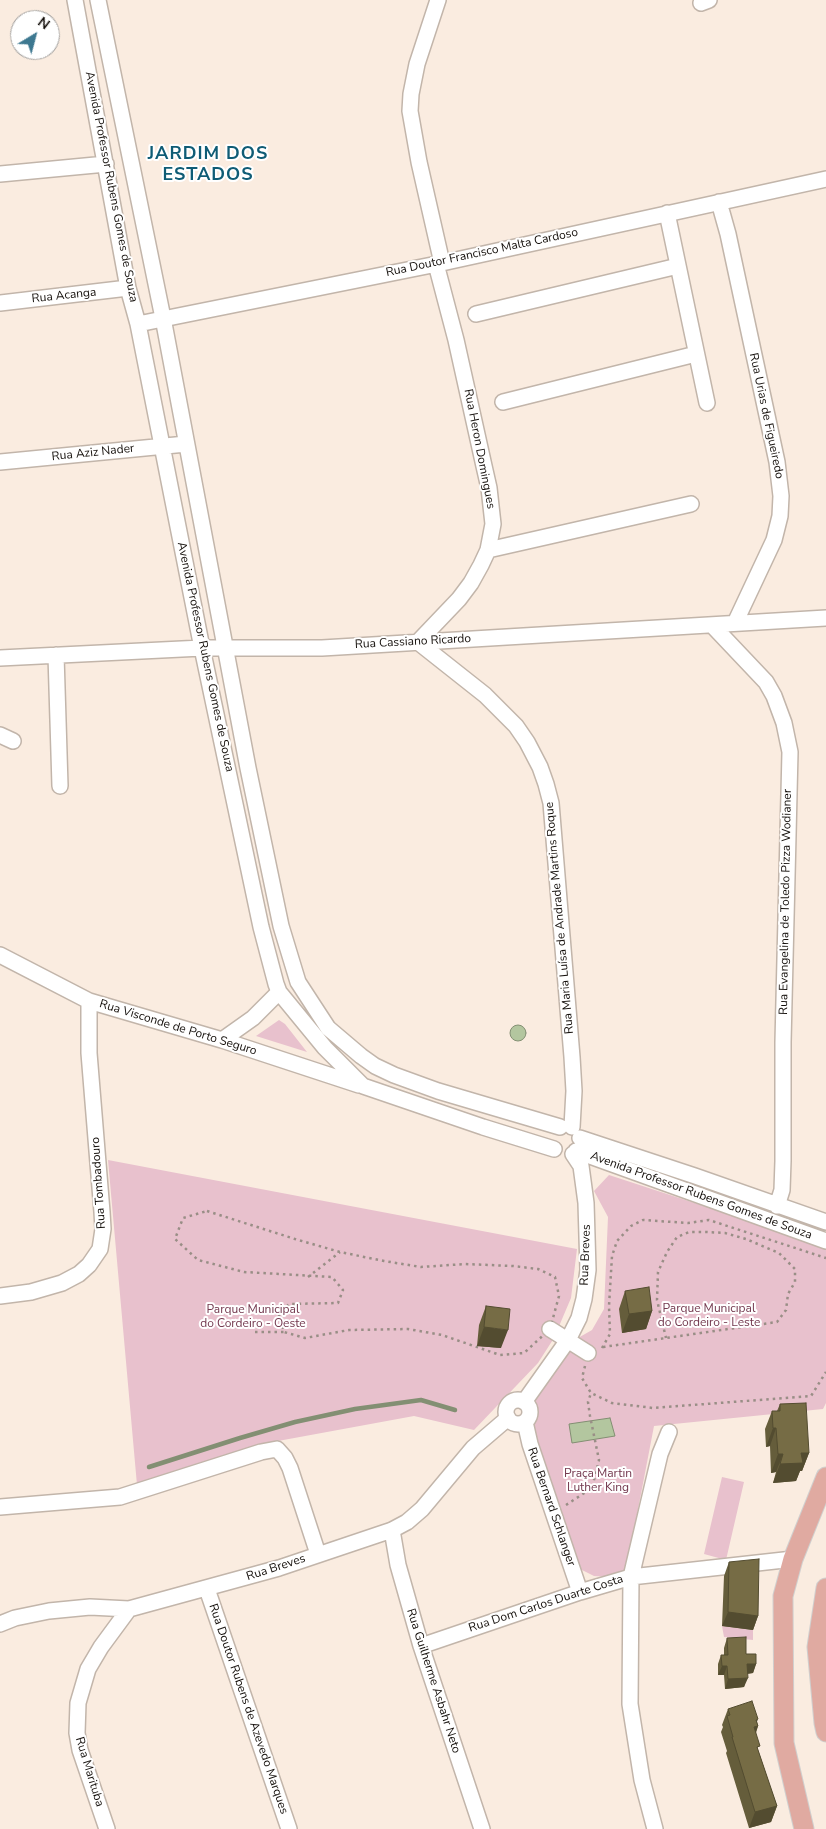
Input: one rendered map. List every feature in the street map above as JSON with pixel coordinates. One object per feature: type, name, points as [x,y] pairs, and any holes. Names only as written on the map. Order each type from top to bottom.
[{"type":"main road","points":[[804,1829],[784,1743],[784,1596],[793,1559],[826,1477]]},
{"type":"main road","points":[[825,1726],[817,1647],[826,1588]]},
{"type":"street","name":"Rua Heron Domingues","points":[[418,642],[471,583],[488,550],[493,524],[489,488],[439,264],[410,111],[411,94],[417,64],[438,0]]},
{"type":"street","points":[[77,6],[99,5]]},
{"type":"street","name":"Avenida Professor Rubens Gomes de Souza","points":[[99,5],[163,318],[248,768],[288,954],[298,982],[328,1028],[360,1056],[375,1066],[394,1075],[572,1140],[826,1241]]},
{"type":"street","name":"Avenida Professor Rubens Gomes de Souza","points":[[77,6],[128,288],[138,324],[202,648],[261,927],[279,992],[325,1048],[363,1086],[554,1149],[560,1154],[572,1140]]},
{"type":"street","points":[[0,174],[106,164]]},
{"type":"street","name":"Rua Doutor Francisco Malta Cardoso","points":[[138,324],[439,264],[826,179]]},
{"type":"street","name":"Rua Urias de Figueiredo","points":[[719,202],[728,234],[777,462],[781,496],[780,516],[774,540],[735,623]]},
{"type":"street","points":[[667,213],[707,403]]},
{"type":"street","points":[[476,314],[678,266]]},
{"type":"street","name":"Rua Acanga","points":[[0,303],[128,288]]},
{"type":"street","points":[[503,402],[696,354]]},
{"type":"street","name":"Rua Aziz Nader","points":[[0,462],[186,444]]},
{"type":"street","points":[[488,550],[691,504]]},
{"type":"street","name":"Rua Cassiano Ricardo","points":[[0,658],[202,648],[322,648],[826,618]]},
{"type":"street","name":"Rua Evangelina de Toledo Pizza Wodianer","points":[[712,625],[766,682],[774,696],[784,723],[790,752],[783,1042],[783,1161],[782,1190],[777,1206]]},
{"type":"street","name":"Rua Maria Luísa de Andrade Martins Roque","points":[[418,642],[485,695],[516,726],[536,759],[546,784],[551,803],[574,1092],[572,1140],[554,1132],[552,1136],[554,1149]]},
{"type":"street","points":[[56,655],[60,786]]},
{"type":"street","points":[[261,927],[275,932],[282,926]]},
{"type":"street","points":[[269,959],[277,951],[288,954]]},
{"type":"street","name":"Rua Visconde de Porto Seguro","points":[[0,955],[89,1000],[222,1040],[363,1086]]},
{"type":"street","points":[[222,1040],[252,1018],[279,992]]},
{"type":"street","name":"Rua Tombadouro","points":[[0,1296],[30,1292],[62,1283],[79,1274],[89,1265],[100,1249],[103,1229],[89,1053],[89,1000]]},
{"type":"street","name":"Avenida Professor Rubens Gomes de Souza","points":[[572,1140],[696,1176],[826,1222]]},
{"type":"street","name":"Rua Breves","points":[[524,1402],[568,1340],[579,1318],[584,1298],[588,1270],[588,1227],[583,1171],[572,1140]]},
{"type":"street","points":[[550,1329],[588,1352]]},
{"type":"street","points":[[516,1401],[524,1402],[530,1412],[529,1416],[521,1424],[514,1423],[508,1418],[507,1411],[510,1404],[516,1401]]},
{"type":"street","name":"Rua Breves","points":[[0,1624],[16,1618],[49,1611],[90,1607],[130,1609],[279,1568],[392,1530],[407,1522],[422,1509],[474,1448],[508,1418]]},
{"type":"street","name":"Rua Bernard Schlanger","points":[[525,1422],[530,1444],[580,1592]]},
{"type":"street","points":[[654,1829],[642,1780],[630,1704],[631,1577],[660,1454],[668,1432]]},
{"type":"street","points":[[0,1507],[120,1497],[261,1452],[277,1449],[285,1458],[290,1468],[318,1554]]},
{"type":"street","name":"Rua Guilherme Asbahr Neto","points":[[392,1530],[398,1565],[420,1646],[482,1829]]},
{"type":"street","name":"Rua Dom Carlos Duarte Costa","points":[[420,1646],[580,1592],[631,1577],[793,1559]]},
{"type":"street","name":"Rua Doutor Rubens de Azevedo Marques","points":[[207,1589],[289,1829]]},
{"type":"street","name":"Rua Marituba","points":[[107,1829],[80,1750],[77,1733],[78,1702],[88,1670],[101,1647],[130,1609]]},
{"type":"path","points":[[255,1332],[284,1332],[305,1338],[349,1330],[408,1329],[442,1335],[500,1355],[524,1353],[550,1329],[559,1296],[555,1278],[538,1269],[465,1264],[421,1267],[340,1252],[207,1211],[183,1218],[175,1239],[198,1260],[244,1272],[332,1277],[343,1290],[338,1303],[289,1304],[279,1315],[284,1332]]},
{"type":"path","points":[[603,1347],[610,1334],[609,1306],[612,1256],[618,1241],[631,1226],[643,1220],[688,1223],[709,1220],[826,1258]]},
{"type":"path","points":[[688,1223],[689,1232]]},
{"type":"path","points":[[666,1338],[657,1300],[658,1272],[667,1252],[677,1237],[689,1232],[725,1234],[746,1239],[779,1253],[794,1269],[795,1282],[788,1294],[786,1310],[777,1322],[666,1338],[603,1347],[588,1352],[582,1378],[591,1393],[612,1403],[653,1408],[802,1397],[811,1396],[826,1372]]},
{"type":"path","points":[[308,1277],[340,1252]]},
{"type":"path","points":[[552,1511],[559,1509],[592,1488],[599,1460],[588,1402],[591,1393]]},
{"type":"green space","points":[[279,1020],[285,1024],[307,1052],[256,1036]]},
{"type":"green space","name":"Parque Municipal do Cordeiro - Oeste","points":[[108,1160],[577,1249],[571,1298],[554,1338],[538,1363],[474,1430],[414,1416],[278,1441],[137,1485]]},
{"type":"green space","name":"Parque Municipal do Cordeiro - Leste","points":[[609,1175],[826,1246],[826,1403],[823,1409],[654,1426],[626,1572],[610,1577],[594,1576],[578,1568],[533,1425],[534,1402],[578,1338],[592,1330],[604,1309],[608,1217],[594,1191]]},
{"type":"green space","points":[[722,1477],[744,1482],[726,1560],[704,1554]]},
{"type":"green space","points":[[722,1626],[753,1630],[753,1640],[724,1637]]},
{"type":"shaded area","points":[[518,1025],[524,1027],[526,1033],[524,1039],[518,1041],[512,1039],[510,1033],[512,1027]]},
{"type":"shaded area","points":[[610,1418],[615,1436],[572,1443],[569,1424]]},
{"type":"building","points":[[649,1287],[652,1311],[629,1314],[625,1291]]},
{"type":"building","points":[[486,1306],[510,1309],[508,1330],[484,1327]]},
{"type":"building","points":[[806,1403],[809,1453],[801,1453],[803,1463],[780,1464],[783,1454],[778,1454],[776,1428],[773,1428],[772,1411],[780,1411],[780,1404]]},
{"type":"building","points":[[759,1559],[758,1616],[728,1612],[729,1562]]},
{"type":"building","points":[[746,1637],[746,1654],[756,1654],[756,1664],[747,1664],[748,1678],[728,1679],[727,1666],[722,1666],[721,1655],[728,1655],[727,1638]]},
{"type":"building","points":[[752,1701],[758,1719],[756,1720],[758,1726],[754,1727],[760,1746],[757,1747],[777,1806],[755,1812],[727,1716],[730,1715],[728,1709]]},
{"type":"waterway","points":[[149,1467],[295,1422],[355,1409],[421,1400],[455,1410]]},
{"type":"district","name":"JARDIM DOS ESTADOS","points":[[208,165]]},
{"type":"park label","name":"Praça Martin Luther King","points":[[598,1481]]}]
